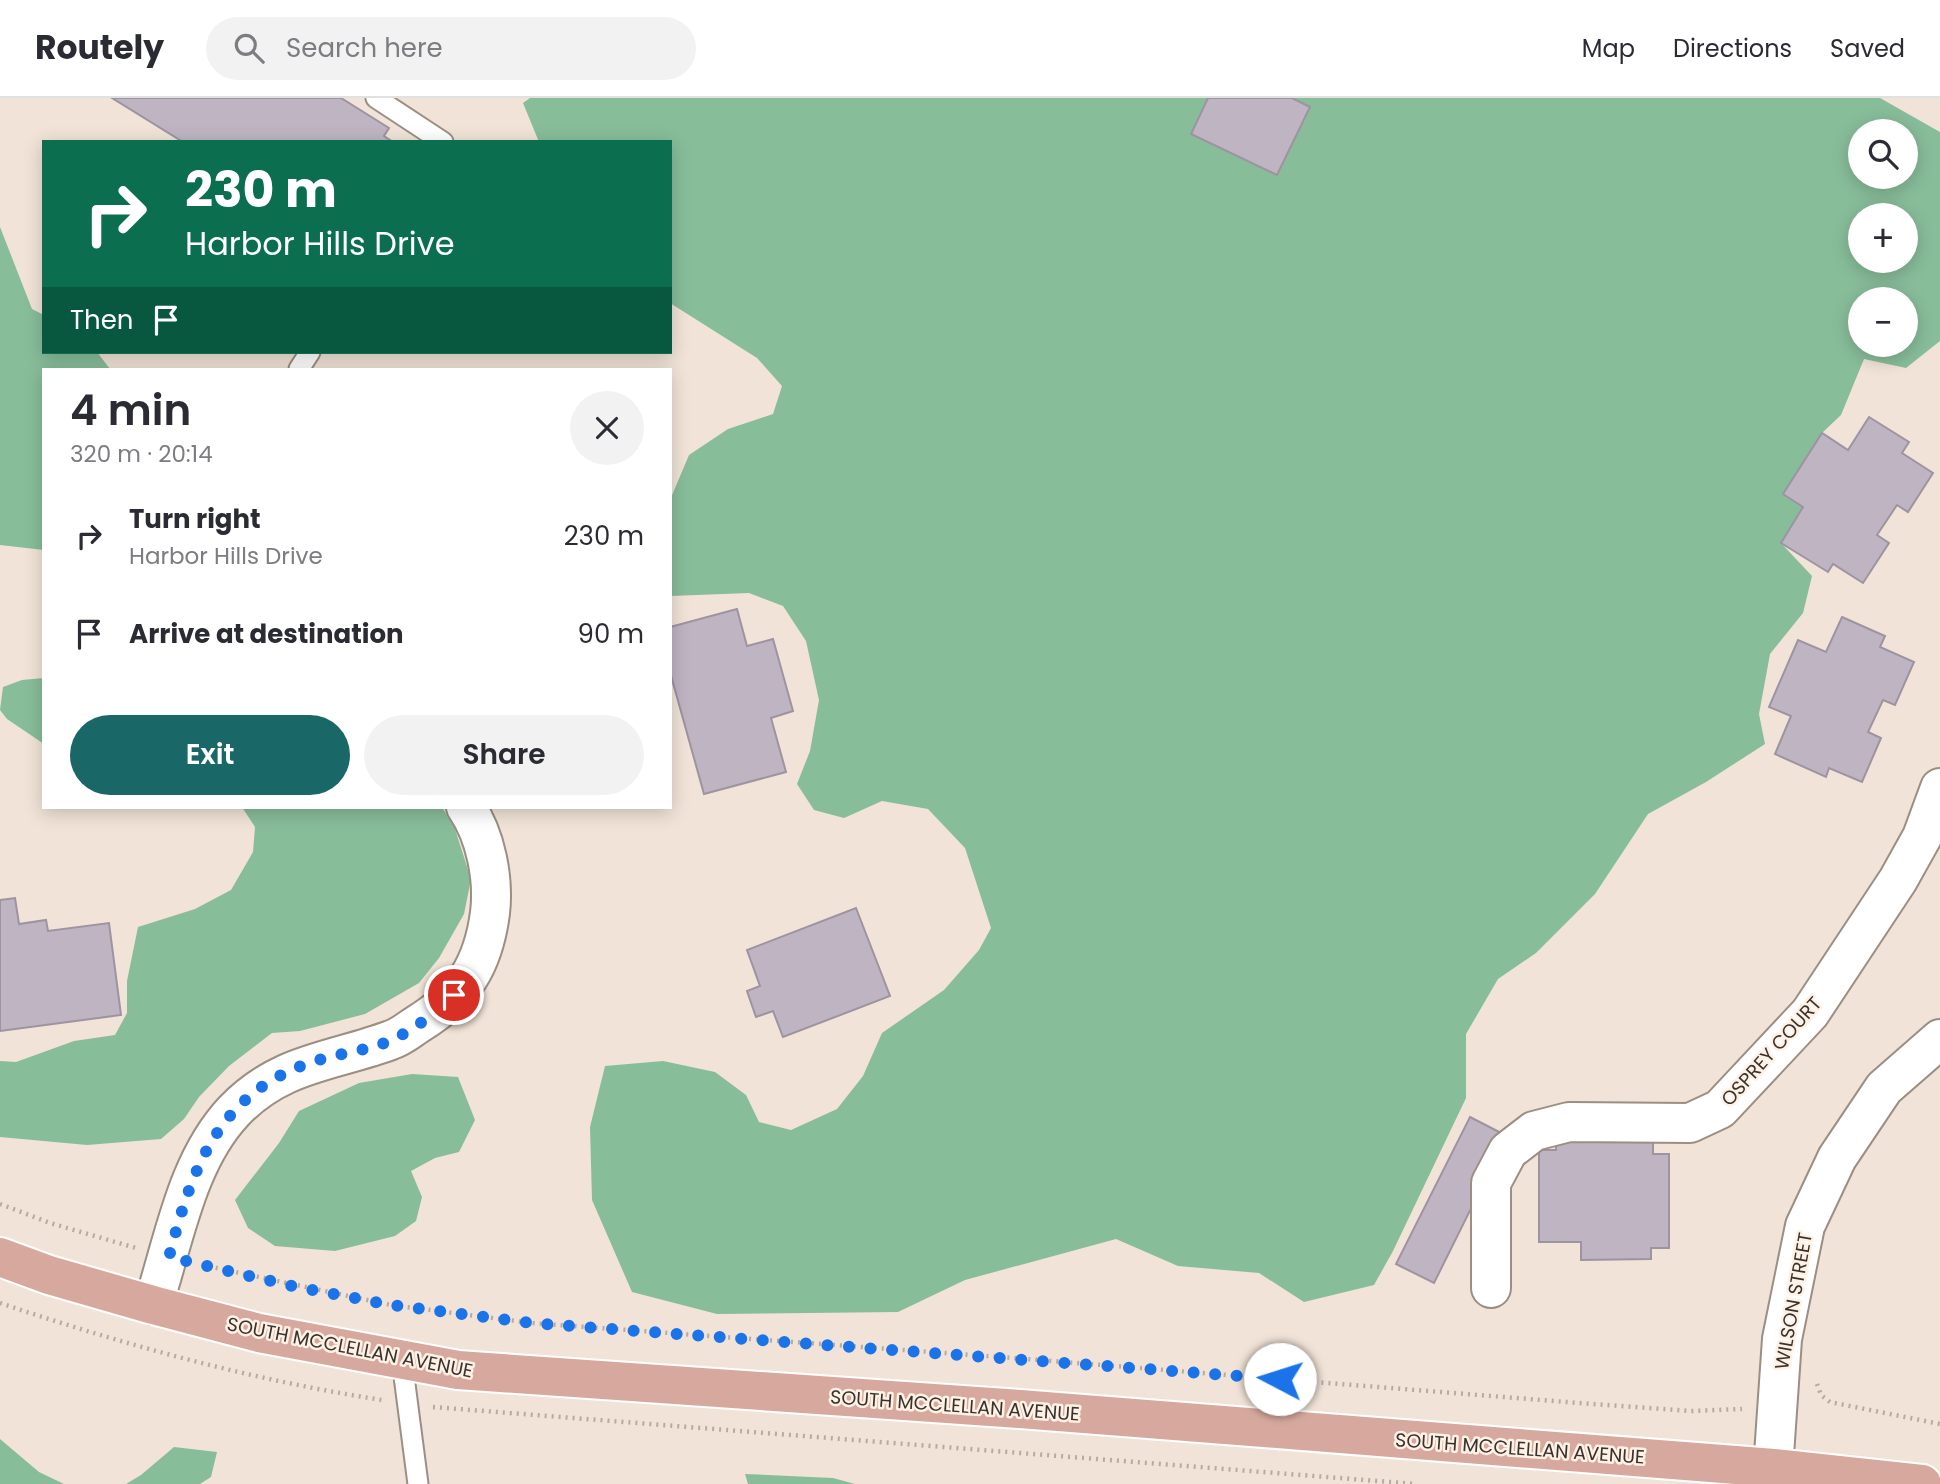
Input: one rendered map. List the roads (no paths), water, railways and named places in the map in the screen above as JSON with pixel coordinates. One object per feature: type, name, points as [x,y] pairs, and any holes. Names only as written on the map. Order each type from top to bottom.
[{"type":"main road","name":"SOUTH MCCLELLAN AVENUE","points":[[0,1257],[49,1275],[153,1306],[259,1333],[458,1370],[1020,1409],[1773,1476],[1922,1484]]},
{"type":"street","name":"OSPREY COURT","points":[[1491,1288],[1491,1183],[1508,1151],[1534,1131],[1569,1122],[1690,1123],[1720,1109],[1810,1013],[1898,880],[1922,837],[1940,788]]},
{"type":"street","points":[[153,1306],[194,1177],[213,1136],[236,1110],[271,1081],[310,1062],[393,1040],[438,1011],[470,979],[486,942],[491,901],[486,851],[467,809]]},
{"type":"street","name":"WILSON STREET","points":[[1773,1476],[1782,1339],[1805,1226],[1837,1158],[1884,1088],[1940,1039]]},
{"type":"lane","points":[[376,98],[440,140]]},
{"type":"lane","points":[[402,1361],[418,1484]]}]
